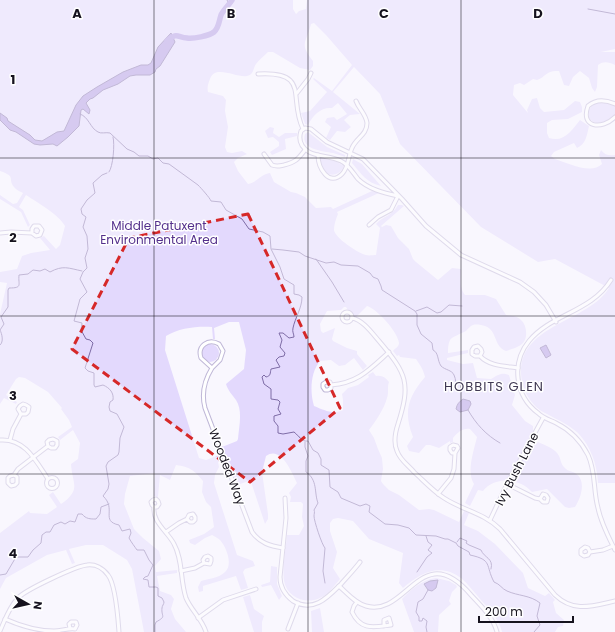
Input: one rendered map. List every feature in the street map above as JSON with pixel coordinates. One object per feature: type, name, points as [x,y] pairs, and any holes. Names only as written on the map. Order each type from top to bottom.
[{"type":"street","points":[[296,95],[311,73]]},
{"type":"street","points":[[258,74],[271,74],[290,80],[294,87],[297,111],[303,129],[299,138],[305,150],[312,154],[340,160],[347,165],[365,185],[398,196]]},
{"type":"street","points":[[318,155],[320,168],[329,177],[339,177],[344,172],[350,152],[354,144],[364,134],[366,127],[366,117],[356,101]]},
{"type":"street","points":[[615,104],[605,101],[593,102],[588,106],[586,113],[590,122],[597,125],[605,124],[615,117]]},
{"type":"street","points":[[303,129],[311,129],[327,142],[363,159],[426,226],[461,255],[520,282],[534,292],[541,298],[556,322]]},
{"type":"street","points":[[264,154],[272,165],[279,167],[294,162],[305,150]]},
{"type":"street","points":[[382,191],[387,184]]},
{"type":"street","points":[[369,225],[376,218],[391,210],[398,196]]},
{"type":"street","points":[[0,233],[32,233]]},
{"type":"street","points":[[611,280],[596,298],[539,332],[528,342],[521,355],[518,368],[519,384],[523,396],[533,410],[543,418],[568,430],[576,437],[586,451],[592,467],[598,508],[603,524],[615,550]]},
{"type":"street","points":[[352,318],[363,324],[389,352],[400,370],[406,389],[404,407],[395,434],[396,449],[403,461],[438,494],[451,502],[490,520],[500,529],[555,595],[564,602],[576,607],[585,607],[615,601]]},
{"type":"street","name":"Wooded Way","points":[[212,368],[202,360],[200,354],[202,346],[210,341],[219,344],[223,351],[220,360],[212,368],[205,381],[203,391],[205,408],[255,536],[264,543],[283,548]]},
{"type":"street","points":[[331,385],[345,383],[361,377],[389,352]]},
{"type":"street","points":[[480,356],[484,360],[494,364],[518,368]]},
{"type":"street","points":[[10,440],[13,429],[21,414]]},
{"type":"street","name":"Ivy Bush Lane","points":[[490,520],[507,484],[543,418]]},
{"type":"street","points":[[0,440],[10,440],[22,445],[33,457],[48,479]]},
{"type":"street","points":[[14,475],[18,469],[48,446]]},
{"type":"street","points":[[438,494],[451,478],[456,453]]},
{"type":"street","points":[[507,484],[540,499]]},
{"type":"street","points":[[285,498],[286,514],[280,577],[281,585],[289,597],[298,603],[309,605],[322,602],[339,586],[360,562]]},
{"type":"street","points":[[154,507],[156,520],[166,532],[177,550],[187,599],[206,632]]},
{"type":"street","points":[[166,532],[187,519]]},
{"type":"street","points":[[590,552],[603,550],[613,546]]},
{"type":"street","points":[[181,571],[195,568],[204,563]]},
{"type":"street","points":[[0,631],[14,603],[26,592],[76,568],[91,565],[102,569],[111,580],[120,632]]},
{"type":"street","points":[[339,586],[357,602],[370,607],[381,606],[391,602],[421,578],[432,575],[445,575],[456,580],[464,587],[490,617],[497,632]]},
{"type":"street","points":[[198,618],[223,600],[256,589]]},
{"type":"street","points":[[357,602],[352,612],[364,625],[371,628],[384,626]]},
{"type":"street","points":[[288,629],[298,603]]},
{"type":"street","points":[[5,619],[26,627],[40,630],[63,630],[70,628]]},
{"type":"highlighted area","points":[[248,214],[340,408],[250,482],[72,349],[129,238]]},
{"type":"green space","name":"Middle Patuxent Environmental Area","points":[[0,0],[293,0],[293,9],[296,14],[299,11],[306,9],[307,0],[615,0],[615,49],[601,52],[615,52],[615,65],[606,62],[598,65],[597,87],[595,92],[589,78],[580,71],[573,77],[569,86],[564,85],[559,71],[551,71],[537,80],[533,79],[524,85],[520,83],[514,85],[513,95],[528,113],[527,110],[532,99],[537,98],[540,108],[544,112],[564,110],[575,101],[580,102],[582,112],[568,119],[552,120],[547,123],[547,133],[549,138],[554,139],[559,139],[567,135],[580,120],[589,126],[586,139],[580,146],[577,148],[574,143],[554,152],[551,156],[555,159],[579,167],[592,168],[602,164],[599,155],[601,150],[607,155],[615,155],[615,483],[598,483],[596,469],[590,450],[583,438],[571,428],[536,407],[528,397],[521,378],[524,356],[532,343],[543,333],[586,309],[599,299],[609,288],[555,259],[538,262],[481,227],[400,144],[380,94],[354,67],[333,92],[360,114],[350,115],[344,120],[351,127],[345,132],[337,131],[330,140],[326,138],[331,127],[325,122],[327,118],[334,117],[337,120],[347,114],[338,103],[332,108],[321,110],[312,118],[308,125],[305,124],[301,113],[310,111],[327,92],[313,79],[314,78],[332,91],[352,65],[314,23],[311,24],[305,43],[306,50],[313,61],[313,66],[310,70],[300,68],[273,52],[268,52],[256,64],[252,73],[249,75],[242,76],[216,72],[208,84],[208,92],[223,96],[226,100],[225,111],[228,127],[225,147],[227,152],[232,153],[242,151],[247,154],[238,158],[234,162],[238,171],[248,184],[270,173],[274,182],[291,192],[305,197],[316,208],[331,207],[333,209],[372,191],[379,193],[337,212],[338,214],[334,230],[342,241],[362,254],[376,255],[380,228],[376,224],[393,212],[398,205],[402,205],[404,206],[381,226],[391,226],[398,238],[409,249],[413,259],[416,262],[438,280],[452,268],[461,269],[461,286],[465,295],[485,295],[496,299],[506,315],[518,318],[525,325],[525,341],[519,346],[506,351],[499,346],[489,328],[481,325],[472,325],[466,331],[451,339],[448,345],[448,353],[468,350],[468,353],[447,358],[447,360],[463,364],[473,363],[477,378],[491,379],[502,374],[509,375],[515,395],[512,405],[525,421],[533,426],[533,431],[528,441],[530,446],[535,445],[538,442],[553,449],[560,457],[562,465],[579,476],[581,480],[581,494],[575,507],[565,507],[547,489],[532,492],[521,484],[508,481],[494,483],[483,491],[478,490],[470,506],[465,503],[474,484],[471,467],[477,437],[470,429],[461,431],[453,438],[453,442],[450,443],[450,441],[439,448],[426,445],[419,453],[409,451],[407,446],[413,437],[408,420],[409,405],[411,398],[419,384],[425,377],[416,359],[400,357],[399,355],[397,356],[393,351],[399,344],[395,333],[381,316],[367,306],[356,317],[351,315],[346,307],[341,310],[327,311],[320,324],[321,331],[323,333],[335,328],[332,339],[333,341],[357,351],[357,354],[367,366],[363,370],[354,358],[345,365],[339,366],[331,360],[320,361],[314,371],[312,395],[314,406],[336,412],[343,410],[342,394],[348,388],[358,385],[373,372],[376,376],[382,376],[386,379],[389,382],[386,402],[380,415],[369,430],[382,458],[383,469],[381,481],[383,484],[389,490],[399,495],[419,510],[434,510],[459,522],[464,511],[469,513],[464,525],[478,531],[495,544],[523,573],[528,588],[545,596],[549,593],[555,600],[553,602],[556,613],[564,620],[563,626],[558,627],[555,632],[502,632],[499,623],[493,614],[469,585],[453,573],[445,571],[430,571],[416,578],[403,588],[399,583],[403,553],[369,539],[353,521],[338,518],[333,519],[330,523],[330,531],[337,552],[333,568],[340,579],[323,597],[308,601],[293,595],[286,587],[283,571],[287,535],[299,535],[304,526],[302,517],[303,504],[301,502],[290,502],[291,497],[289,493],[297,483],[289,467],[281,457],[276,454],[266,456],[262,472],[268,514],[268,519],[265,524],[251,482],[249,481],[237,485],[222,447],[237,441],[238,439],[240,419],[238,404],[226,384],[244,369],[246,350],[239,322],[229,322],[214,328],[215,339],[213,339],[212,327],[194,327],[171,333],[166,336],[165,350],[199,458],[206,460],[219,455],[221,461],[218,462],[219,467],[215,475],[214,483],[237,555],[253,561],[255,566],[245,569],[243,572],[248,588],[241,590],[236,576],[203,586],[203,591],[199,592],[198,587],[201,581],[223,574],[229,565],[229,561],[225,547],[220,540],[212,535],[195,545],[190,543],[189,540],[204,534],[214,527],[211,507],[206,502],[202,492],[203,481],[191,470],[176,465],[170,480],[160,475],[158,497],[154,496],[155,473],[130,476],[124,504],[134,529],[159,551],[161,559],[155,566],[156,572],[177,570],[177,573],[157,576],[160,591],[171,595],[174,599],[171,609],[175,619],[186,632],[144,632],[132,569],[127,560],[103,545],[86,545],[69,549],[75,563],[72,564],[66,550],[47,555],[6,578],[0,589],[0,533],[29,511],[30,513],[47,514],[57,507],[49,495],[53,492],[61,504],[68,499],[74,490],[71,464],[78,459],[80,443],[73,430],[60,440],[58,437],[72,427],[69,420],[61,409],[62,408],[48,392],[25,378],[19,377],[16,379],[6,395],[17,402],[16,404],[4,398],[0,404],[0,314],[7,283],[0,282],[0,272],[17,269],[22,256],[50,250],[40,238],[44,236],[56,249],[60,245],[65,226],[53,213],[26,195],[19,207],[23,210],[30,225],[28,227],[21,212],[0,199],[0,195],[13,204],[17,203],[23,193],[14,187],[10,176],[0,171]]},
{"type":"green space","points":[[602,102],[615,106],[615,115],[606,122],[595,123],[589,118],[589,110],[593,104]]},
{"type":"green space","points":[[270,127],[274,128],[273,133],[279,137],[285,133],[297,133],[297,136],[285,139],[286,149],[272,155],[270,152],[279,146],[279,142],[273,137],[268,138],[265,131]]},
{"type":"green space","points":[[308,132],[327,147],[345,155],[345,157],[309,147],[304,139],[305,134]]},
{"type":"green space","points":[[320,158],[335,161],[344,166],[337,174],[329,174],[325,172]]},
{"type":"green space","points":[[353,159],[362,164],[381,186],[372,183],[365,178],[352,163]]},
{"type":"green space","points":[[210,344],[216,347],[219,353],[216,359],[210,362],[204,359],[201,353],[204,347]]},
{"type":"green space","points":[[271,566],[277,567],[277,584],[282,596],[279,600],[271,585],[262,587],[261,585],[270,582]]},
{"type":"green space","points":[[436,578],[449,581],[456,585],[457,587],[452,592],[449,601],[451,604],[439,615],[438,632],[414,632],[402,599],[413,588],[421,583]]},
{"type":"green space","points":[[250,595],[254,609],[264,616],[262,622],[262,632],[254,632],[253,629],[243,597]]},
{"type":"green space","points":[[320,608],[324,632],[312,632],[311,611]]},
{"type":"shaded area","points":[[171,33],[175,42],[155,72],[150,75],[130,76],[118,84],[103,90],[90,99],[86,103],[90,110],[89,114],[83,109],[81,110],[79,126],[57,146],[53,144],[34,144],[16,132],[10,130],[0,120],[0,113],[7,118],[8,121],[30,135],[35,140],[42,141],[57,132],[64,131],[76,105],[83,96],[123,72],[151,63],[158,47]]},
{"type":"shaded area","points":[[546,345],[551,355],[546,358],[540,348]]},
{"type":"shaded area","points":[[463,399],[470,401],[471,404],[468,410],[460,412],[456,409],[458,403]]},
{"type":"shaded area","points":[[438,580],[436,588],[432,591],[428,590],[424,584],[430,581]]},
{"type":"waterway","points":[[227,0],[229,4]]},
{"type":"waterway","points":[[167,41],[175,36],[193,38],[205,36],[214,32],[218,26],[222,13],[232,0]]},
{"type":"waterway","points":[[588,9],[615,14]]},
{"type":"waterway","points":[[80,114],[83,115],[95,130],[101,133],[110,133],[127,149],[139,156],[148,156],[153,159],[158,158],[163,163],[169,164],[198,185],[211,201],[221,202],[226,210],[242,219],[249,229],[263,232],[270,236],[271,249],[284,279],[294,285],[294,294],[302,297],[301,305],[293,328],[294,337],[289,338],[283,333],[279,333],[282,340],[280,347],[285,353],[284,356],[279,357],[276,360],[280,367],[271,369],[269,376],[266,377],[264,375],[262,377],[264,384],[271,389],[271,399],[278,400],[280,402],[278,409],[281,414],[274,416],[274,421],[278,426],[278,433],[283,434],[294,432],[302,440],[308,441],[313,450],[318,453],[321,459],[321,465],[329,470],[330,487],[338,492],[341,498],[360,506],[366,504],[370,506],[369,512],[385,524],[409,528],[416,535],[436,536],[456,543],[458,546],[469,552],[470,555],[485,561],[494,582],[511,593],[532,598],[540,603],[537,616],[540,625],[534,632]]},
{"type":"waterway","points":[[109,172],[112,165],[114,145],[113,137]]},
{"type":"waterway","points":[[107,173],[102,175],[93,183],[95,193],[87,200],[81,209],[82,214],[86,217],[83,227],[87,236],[88,249],[85,258],[87,268],[83,272],[80,279],[87,292],[80,299],[74,321],[82,323],[81,330],[86,339],[93,343],[85,368],[94,373],[95,387],[103,385],[111,391],[113,400],[110,402],[110,411],[117,414],[124,427],[120,438],[118,455],[108,462],[106,466],[109,484],[108,489],[103,496],[109,505],[110,521],[119,525],[122,531],[130,529],[131,533],[129,538],[137,550],[144,550],[153,565],[148,576],[143,579],[148,580],[149,587],[158,588],[158,596],[162,598],[164,602],[162,608],[163,616],[156,622],[155,632]]},
{"type":"waterway","points":[[272,249],[299,252],[305,256],[326,263],[334,262],[341,265],[358,266],[378,279],[382,290],[415,311],[417,314],[417,325],[421,334],[432,343],[433,350],[435,351],[441,366],[453,373],[456,380],[456,390]]},
{"type":"waterway","points":[[316,259],[344,302]]},
{"type":"waterway","points":[[0,345],[2,340],[0,330],[4,324],[1,317],[8,307],[8,290],[9,288],[18,287],[19,275],[28,274],[33,270],[40,271],[45,269],[50,272],[62,268],[82,271]]},
{"type":"waterway","points":[[416,311],[427,307],[437,313],[441,312],[449,305],[462,306]]},
{"type":"waterway","points":[[468,410],[482,429],[500,443]]},
{"type":"waterway","points":[[305,442],[308,456],[306,461],[306,472],[310,475],[314,483],[318,503],[314,510],[314,519],[325,548],[323,571],[325,583]]},
{"type":"waterway","points":[[0,575],[6,574],[16,557],[28,557],[41,543],[42,535],[46,532],[50,532],[54,525],[61,522],[65,524],[70,521],[75,522],[78,514],[96,519],[100,514],[101,507],[109,504]]},
{"type":"waterway","points":[[417,572],[427,557],[432,553],[428,550],[432,545],[428,542],[426,536]]},
{"type":"waterway","points":[[457,542],[460,538],[467,541],[466,543],[469,545],[481,550],[482,553],[490,560],[492,565],[491,569]]},
{"type":"waterway","points":[[427,632],[427,621],[423,618],[422,621],[419,621],[419,617],[416,612],[418,602],[423,599],[428,590]]},
{"type":"district","name":"HOBBITS GLEN","points":[[494,386]]}]
